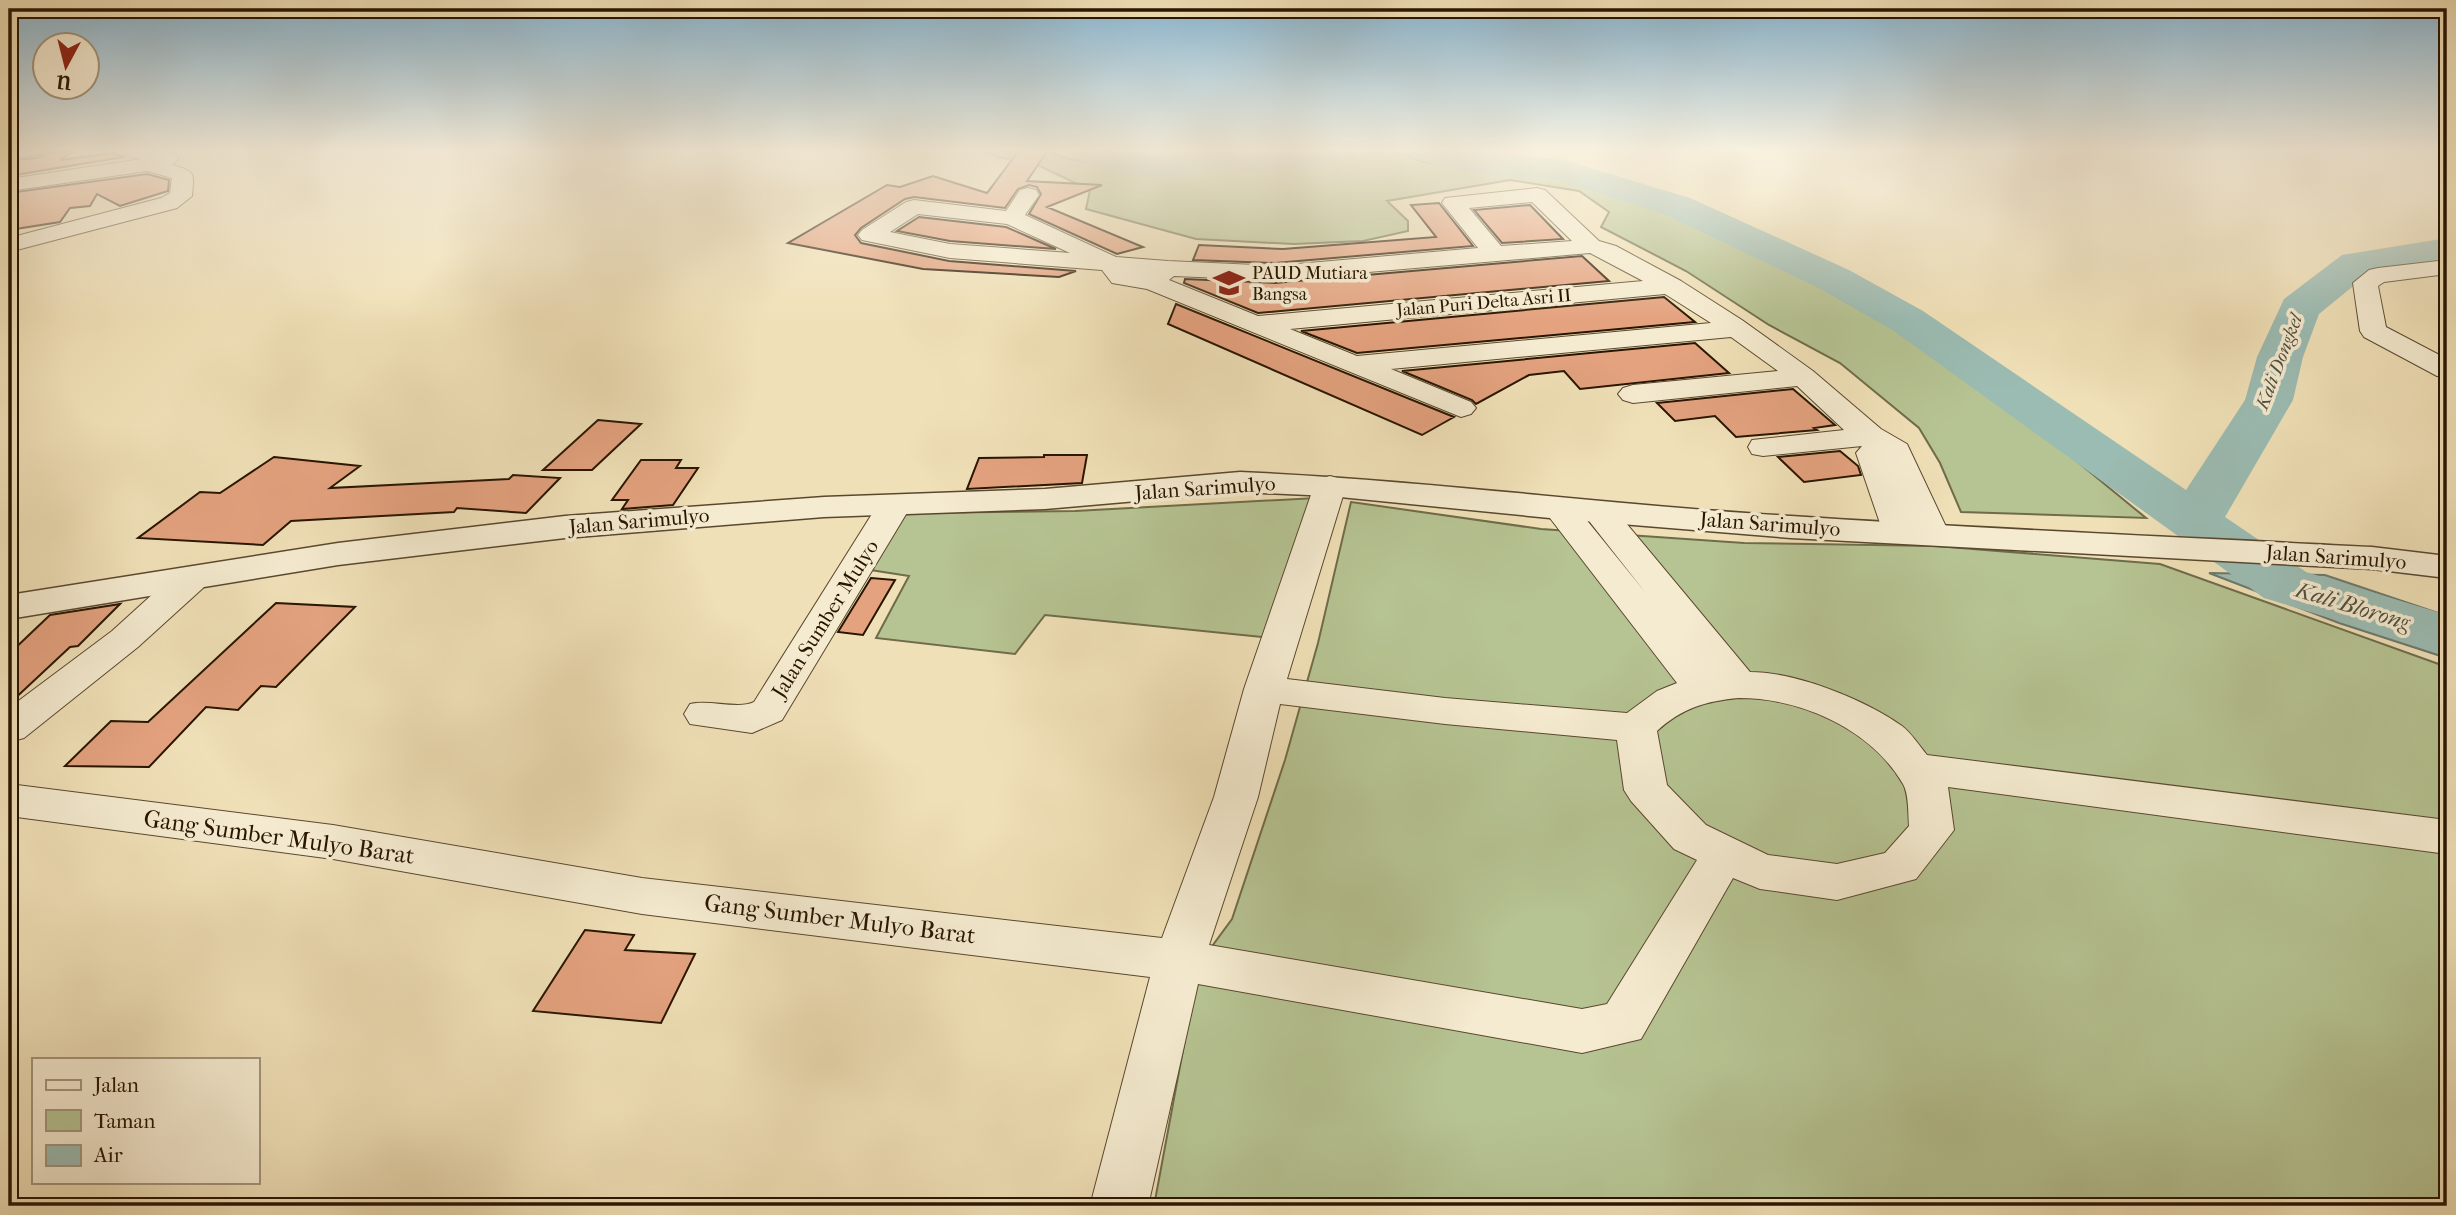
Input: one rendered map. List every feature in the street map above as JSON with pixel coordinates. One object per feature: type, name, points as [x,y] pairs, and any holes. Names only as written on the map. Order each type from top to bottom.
[{"type":"street","points":[[9,245],[159,206]]},
{"type":"street","points":[[1012,218],[1021,206]]},
{"type":"street","name":"Jalan Puri Delta Asri II","points":[[1457,206],[1494,253]]},
{"type":"street","name":"Jalan Puri Delta Asri II","points":[[1548,206],[1591,246]]},
{"type":"street","name":"Jalan Puri Delta Asri II","points":[[1107,261],[950,251],[870,234],[914,207],[1012,218],[1107,261],[1121,278],[1275,273],[1591,246],[1608,251],[1672,286],[1803,377],[1882,443],[1916,532]]},
{"type":"street","points":[[2447,267],[2378,275],[2365,283],[2373,331],[2447,370]]},
{"type":"street","name":"Jalan Puri Delta Asri II","points":[[1160,275],[1254,324],[1461,408]]},
{"type":"street","name":"Jalan Puri Delta Asri II","points":[[1254,324],[1672,286]]},
{"type":"street","name":"Jalan Puri Delta Asri II","points":[[1357,364],[1735,329]]},
{"type":"street","points":[[1633,394],[1803,377]]},
{"type":"street","points":[[1763,447],[1882,443]]},
{"type":"street","name":"Jalan Sarimulyo","points":[[9,607],[190,580],[338,554],[565,527],[824,507],[1045,499],[1240,482],[1330,486],[1560,509],[1791,527],[2372,558],[2447,566]]},
{"type":"street","points":[[1119,1206],[1179,960],[1236,796],[1264,689],[1330,486]]},
{"type":"street","name":"Jalan Sumber Mulyo","points":[[704,714],[752,719],[768,711],[894,506]]},
{"type":"street","points":[[1560,509],[1720,686]]},
{"type":"street","points":[[1599,512],[1720,686]]},
{"type":"street","points":[[9,728],[125,639],[190,580]]},
{"type":"street","points":[[1765,685],[1831,703],[1889,737],[1926,783],[1932,830],[1900,867],[1837,882],[1760,871],[1690,837],[1646,790],[1636,729],[1657,707],[1720,686],[1765,685]]},
{"type":"street","points":[[1264,689],[1444,711],[1636,729]]},
{"type":"street","points":[[1914,768],[2447,837]]},
{"type":"street","name":"Gang Sumber Mulyo Barat","points":[[9,800],[333,842],[642,896],[1179,960],[1582,1031],[1623,1023],[1725,853]]},
{"type":"green space","points":[[1087,206],[1392,206],[1408,221],[1408,231],[1363,241],[1294,244],[1196,239],[1086,209]]},
{"type":"green space","points":[[1600,206],[1650,206],[1762,254],[1894,329],[2057,445],[2146,518],[1961,512],[1940,463],[1919,428],[1840,363],[1769,325],[1686,271],[1601,227],[1609,212]]},
{"type":"green space","points":[[1316,498],[1272,638],[1045,615],[1015,654],[876,638],[909,576],[864,569],[901,513],[1075,511]]},
{"type":"green space","points":[[1351,502],[1541,529],[1744,543],[1936,546],[2160,564],[2447,667],[2447,1206],[1154,1206],[1199,964],[1232,919],[1285,760],[1318,643]]},
{"type":"water","name":"Kali Blorong","points":[[2209,573],[2325,575],[2447,616],[2447,658],[2339,623]]},
{"type":"building","points":[[9,206],[90,206],[70,208],[60,222],[9,230]]},
{"type":"building","points":[[852,206],[895,206],[861,228],[855,235],[861,243],[949,261],[1076,271],[1059,277],[923,269],[788,243]]},
{"type":"building","points":[[1034,206],[1050,206],[1047,207],[1143,247],[1117,254],[1029,214]]},
{"type":"building","points":[[1412,206],[1441,206],[1473,246],[1275,263],[1193,260],[1199,245],[1283,249],[1436,237]]},
{"type":"building","points":[[1531,206],[1563,239],[1502,243],[1474,210]]},
{"type":"building","points":[[919,217],[1006,227],[1056,249],[950,241],[897,231]]},
{"type":"building","points":[[1582,256],[1609,281],[1258,313],[1184,283],[1185,279],[1275,283]]},
{"type":"building","points":[[1664,297],[1695,322],[1357,353],[1301,331]]},
{"type":"building","points":[[1176,304],[1454,417],[1422,435],[1168,324]]},
{"type":"building","points":[[1695,343],[1729,373],[1580,389],[1564,371],[1529,375],[1476,404],[1402,371]]},
{"type":"building","points":[[1793,389],[1835,425],[1814,428],[1817,430],[1736,437],[1715,416],[1675,421],[1657,403]]},
{"type":"building","points":[[598,420],[641,424],[592,470],[543,470]]},
{"type":"building","points":[[1840,451],[1858,466],[1861,475],[1804,482],[1778,457]]},
{"type":"building","points":[[1087,455],[1082,483],[967,489],[979,458]]},
{"type":"building","points":[[274,457],[360,466],[330,488],[509,479],[513,475],[560,478],[526,513],[457,508],[454,512],[291,521],[263,545],[138,538],[200,492],[220,493]]},
{"type":"building","points":[[641,460],[681,460],[676,468],[698,468],[673,505],[622,509],[628,500],[612,500]]},
{"type":"building","points":[[871,578],[895,580],[863,635],[838,632]]},
{"type":"building","points":[[276,603],[355,607],[276,687],[261,686],[238,710],[206,707],[149,767],[65,766],[111,721],[148,722]]},
{"type":"building","points":[[120,604],[78,646],[70,647],[9,704],[9,654],[50,615]]},
{"type":"building","points":[[585,930],[634,935],[625,950],[695,954],[661,1023],[533,1011]]},
{"type":"waterway","name":"Kali Blorong","points":[[1676,206],[1834,279],[1907,320],[2285,585],[2447,635]]},
{"type":"waterway","name":"Kali Dongkel","points":[[2195,520],[2269,400],[2280,357],[2299,308],[2356,264],[2447,250]]},
{"type":"place","name":"PAUD Mutiara Bangsa","points":[[1229,283]]}]
